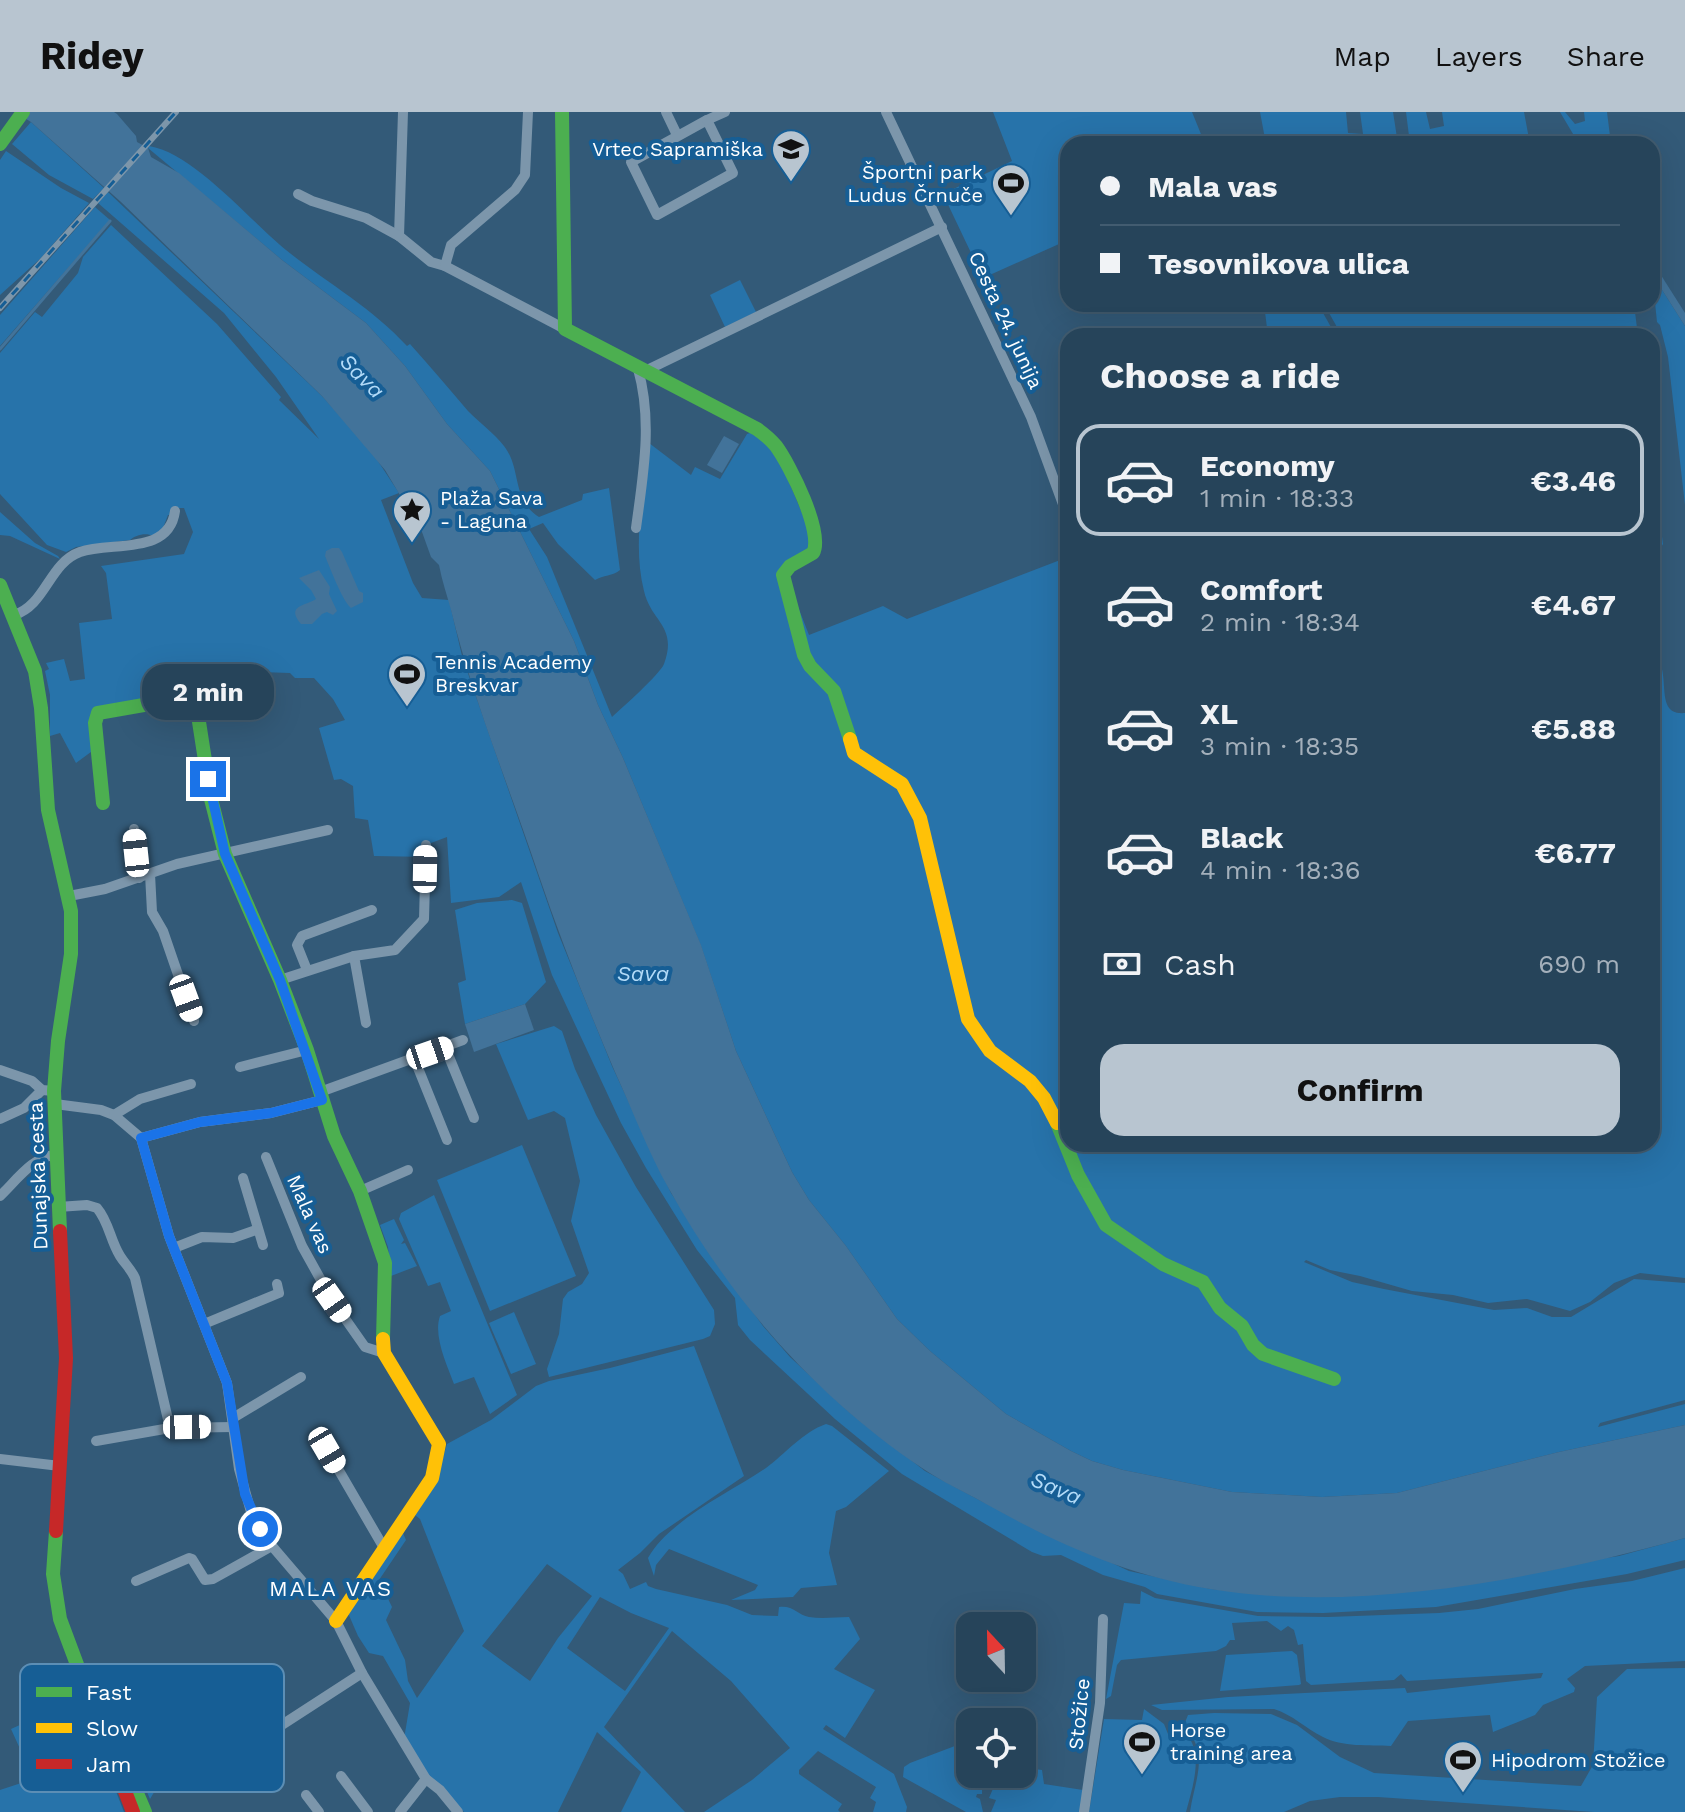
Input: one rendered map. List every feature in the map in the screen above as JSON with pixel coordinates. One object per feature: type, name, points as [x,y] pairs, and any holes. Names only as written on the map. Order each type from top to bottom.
[{"type":"street","points":[[0,144],[23,112]]},
{"type":"street","points":[[399,236],[403,112]]},
{"type":"street","points":[[445,266],[451,245],[515,190],[525,175],[528,112]]},
{"type":"street","points":[[562,112],[565,329]]},
{"type":"street","points":[[666,112],[677,135]]},
{"type":"street","points":[[707,120],[733,173],[657,215],[631,162],[677,135],[707,120],[725,112]]},
{"type":"street","name":"Cesta 24. junija","points":[[886,112],[1031,417],[1060,496]]},
{"type":"street","points":[[298,194],[366,218],[399,236],[431,262],[445,266],[757,429],[775,445],[811,518],[817,541],[813,553],[788,567],[783,575],[804,655],[810,666],[834,691],[854,753],[902,784],[920,818],[965,1005],[974,1030],[990,1051],[1030,1081],[1044,1098],[1060,1133]]},
{"type":"street","points":[[640,370],[763,315],[942,227]]},
{"type":"street","points":[[636,528],[647,421],[640,370]]},
{"type":"street","points":[[14,615],[34,603],[73,555],[157,539],[170,527],[175,511]]},
{"type":"street","name":"Dunajska cesta","points":[[0,585],[27,646],[38,685],[48,810],[69,896],[71,954],[50,1095],[66,1358],[53,1574],[56,1606],[79,1664]]},
{"type":"street","points":[[103,803],[95,723],[98,713],[195,696],[211,799],[225,854],[280,980],[307,1050],[334,1136],[360,1191],[385,1263],[382,1313],[384,1353],[439,1444],[432,1478],[336,1621]]},
{"type":"street","points":[[134,829],[139,878]]},
{"type":"street","points":[[69,896],[105,889],[177,864],[328,830]]},
{"type":"street","points":[[280,980],[354,956],[395,950],[424,919],[426,845]]},
{"type":"street","points":[[150,874],[152,912],[163,931],[194,1021]]},
{"type":"street","points":[[307,970],[297,945],[302,936],[372,910]]},
{"type":"street","points":[[354,956],[366,1023]]},
{"type":"street","points":[[141,1138],[200,1122],[271,1113],[463,1040]]},
{"type":"street","points":[[445,1047],[474,1118]]},
{"type":"street","points":[[240,1067],[307,1050]]},
{"type":"street","points":[[414,1058],[447,1140]]},
{"type":"street","points":[[0,1070],[32,1081],[50,1095],[114,1115],[141,1138],[174,1248],[227,1383],[245,1494],[251,1512],[272,1546],[336,1621],[362,1673],[426,1779],[458,1812]]},
{"type":"street","points":[[114,1115],[140,1099],[191,1084]]},
{"type":"street","points":[[0,1119],[50,1095]]},
{"type":"street","points":[[1069,1152],[1098,1214],[1114,1232],[1163,1264],[1203,1282],[1220,1308],[1242,1326],[1253,1345],[1263,1354],[1334,1379]]},
{"type":"street","points":[[0,1196],[34,1164],[49,1155],[56,1155]]},
{"type":"street","name":"Mala vas","points":[[266,1157],[302,1246],[332,1300],[365,1347],[384,1353]]},
{"type":"street","points":[[360,1191],[408,1170]]},
{"type":"street","points":[[243,1178],[256,1230],[263,1245]]},
{"type":"street","points":[[58,1207],[87,1205],[97,1208],[120,1257],[130,1268],[135,1278],[170,1428]]},
{"type":"street","points":[[174,1248],[202,1237],[233,1238],[256,1230]]},
{"type":"street","points":[[204,1324],[279,1293],[277,1284]]},
{"type":"street","points":[[96,1441],[170,1428],[233,1422],[301,1377]]},
{"type":"street","points":[[327,1450],[384,1548]]},
{"type":"street","points":[[0,1459],[60,1466]]},
{"type":"street","points":[[136,1581],[189,1558],[201,1577],[213,1579],[272,1546]]},
{"type":"street","name":"Stožice","points":[[1084,1812],[1100,1703],[1103,1619]]},
{"type":"street","points":[[284,1724],[362,1673]]},
{"type":"street","points":[[341,1776],[368,1812]]},
{"type":"street","points":[[400,1812],[426,1779]]},
{"type":"street","name":"Dunajska cesta","points":[[125,1792],[133,1812]]},
{"type":"street","name":"Dunajska cesta","points":[[136,1792],[145,1812]]},
{"type":"street","points":[[306,1795],[319,1812]]},
{"type":"shaded area","name":"Športni park Ludus Črnuče","points":[[993,112],[1192,112],[1202,136],[1060,136],[1060,244],[983,278],[943,194],[1012,161]]},
{"type":"shaded area","points":[[1260,112],[1346,112],[1348,133],[1363,134],[1360,112],[1393,112],[1397,136],[1264,136]]},
{"type":"shaded area","points":[[1406,112],[1426,112],[1430,129],[1444,126],[1442,112],[1524,112],[1528,136],[1409,136]]},
{"type":"shaded area","points":[[1560,112],[1565,112],[1575,124],[1585,121],[1584,112],[1607,112],[1610,136],[1574,136]]},
{"type":"shaded area","points":[[31,122],[104,188],[93,199],[49,175],[12,144]]},
{"type":"shaded area","points":[[148,148],[166,151],[203,174],[286,250],[364,307],[407,346],[410,344],[468,411],[504,446],[510,455],[524,502],[539,517],[582,500],[583,494],[609,488],[620,570],[617,572],[595,580],[558,544],[543,523],[529,529],[547,557],[612,717],[656,675],[664,664],[667,651],[666,632],[644,591],[639,554],[649,443],[691,475],[695,467],[720,479],[747,434],[755,431],[780,461],[820,555],[786,576],[809,635],[883,606],[907,619],[1060,560],[1060,1152],[1660,1152],[1660,663],[1669,707],[1675,712],[1685,713],[1685,1278],[1640,1273],[1614,1283],[1590,1302],[1570,1311],[1527,1299],[1488,1303],[1453,1295],[1412,1291],[1330,1270],[1306,1260],[1304,1262],[1352,1282],[1494,1310],[1527,1308],[1552,1317],[1571,1317],[1634,1279],[1685,1283],[1685,1400],[1600,1423],[1598,1427],[1685,1404],[1685,1425],[1559,1452],[1397,1493],[1322,1497],[1232,1492],[1092,1461],[1006,1414],[930,1351],[897,1319],[809,1200],[792,1172],[736,1051],[701,946],[598,705],[574,641],[490,471],[447,424],[405,366],[366,323],[282,260]]},
{"type":"shaded area","points":[[6,151],[89,203],[41,258],[0,295],[0,160]]},
{"type":"shaded area","points":[[108,192],[322,396],[372,452],[399,493],[381,500],[413,583],[422,598],[449,600],[462,656],[558,933],[612,1066],[671,1193],[763,1326],[790,1357],[849,1412],[925,1471],[981,1501],[1129,1571],[1211,1589],[1282,1596],[1362,1595],[1619,1556],[1685,1538],[1685,1560],[1627,1574],[1436,1607],[1323,1613],[1257,1612],[1157,1594],[1145,1587],[1103,1575],[1061,1555],[1043,1556],[1032,1552],[902,1474],[835,1419],[750,1340],[738,1325],[735,1298],[697,1250],[621,1123],[552,975],[521,882],[499,897],[451,903],[447,837],[431,843],[430,857],[374,856],[368,820],[355,818],[353,786],[341,779],[334,780],[319,728],[345,720],[333,699],[314,678],[295,678],[290,673],[234,671],[237,684],[92,709],[95,749],[76,763],[60,733],[50,736],[50,695],[45,671],[49,669],[46,663],[64,659],[70,681],[85,679],[79,623],[112,619],[106,573],[101,566],[184,554],[193,532],[184,508],[176,508],[175,515],[168,515],[163,528],[153,536],[141,535],[130,540],[76,547],[66,552],[47,545],[0,494],[0,353],[35,312],[42,317],[78,273],[83,257],[111,225],[217,324],[281,397],[279,400],[319,439],[276,377],[224,313],[98,203]]},
{"type":"shaded area","points":[[95,207],[110,220],[0,346],[0,315]]},
{"type":"shaded area","points":[[740,280],[756,312],[725,327],[710,295]]},
{"type":"shaded area","points":[[1660,287],[1685,326],[1685,505],[1668,357],[1657,322]]},
{"type":"shaded area","points":[[1265,312],[1322,312],[1332,328],[1267,328]]},
{"type":"shaded area","points":[[1328,312],[1635,312],[1637,328],[1338,328]]},
{"type":"shaded area","points":[[0,512],[35,543],[60,559],[10,536],[0,535]]},
{"type":"shaded area","points":[[1660,521],[1663,544],[1660,549]]},
{"type":"shaded area","points":[[512,900],[522,903],[546,982],[525,1004],[465,1024],[458,983],[466,980],[455,910],[477,903]]},
{"type":"shaded area","points":[[554,1026],[562,1031],[596,1115],[636,1187],[714,1310],[715,1324],[710,1336],[703,1339],[549,1377],[547,1369],[559,1334],[563,1299],[582,1284],[589,1273],[571,1221],[580,1181],[565,1118],[554,1111],[528,1120],[496,1044]]},
{"type":"shaded area","points":[[522,1145],[576,1276],[490,1311],[437,1180]]},
{"type":"shaded area","points":[[434,1195],[517,1395],[490,1414],[474,1377],[454,1384],[438,1332],[440,1316],[451,1311],[440,1282],[428,1286],[399,1219],[401,1213]]},
{"type":"shaded area","points":[[394,1219],[404,1240],[401,1244],[405,1243],[417,1266],[391,1276],[388,1247],[380,1225]]},
{"type":"shaded area","points":[[514,1312],[536,1364],[511,1374],[489,1323]]},
{"type":"shaded area","points":[[694,1346],[744,1476],[659,1534],[618,1570],[630,1589],[646,1582],[656,1589],[727,1605],[752,1615],[778,1616],[779,1607],[784,1607],[809,1617],[849,1617],[860,1639],[834,1669],[875,1690],[845,1738],[826,1725],[823,1729],[894,1774],[907,1807],[906,1812],[873,1812],[876,1802],[870,1798],[876,1787],[818,1751],[799,1770],[799,1774],[842,1804],[838,1810],[840,1812],[704,1812],[752,1780],[790,1748],[731,1681],[672,1631],[604,1727],[685,1812],[621,1812],[641,1772],[597,1732],[558,1812],[464,1812],[420,1766],[404,1739],[410,1703],[383,1656],[369,1653],[348,1613],[403,1533],[406,1540],[379,1580],[392,1607],[386,1620],[405,1660],[408,1681],[417,1698],[464,1631],[420,1519],[415,1515],[435,1485],[447,1444],[491,1420],[536,1386]],"holes":[[[547,1564],[592,1596],[558,1638],[530,1681],[482,1646]],[[600,1597],[669,1628],[625,1691],[567,1648]]]},
{"type":"shaded area","points":[[826,1424],[889,1471],[846,1507],[836,1511],[829,1553],[837,1585],[801,1588],[793,1597],[731,1600],[755,1590],[758,1585],[669,1549],[656,1565],[654,1576],[648,1558],[670,1531],[766,1468],[810,1432]]},
{"type":"shaded area","points":[[1685,1568],[1685,1661],[1585,1666],[1567,1679],[1575,1688],[1574,1692],[1543,1705],[1535,1715],[1493,1732],[1490,1715],[1408,1721],[1391,1746],[1356,1745],[1323,1737],[1274,1709],[1162,1710],[1151,1705],[1228,1697],[1405,1688],[1407,1693],[1541,1678],[1543,1673],[1407,1681],[1401,1674],[1394,1680],[1311,1685],[1306,1681],[1303,1644],[1298,1645],[1294,1630],[1288,1626],[1281,1631],[1267,1621],[1232,1623],[1235,1640],[1230,1640],[1216,1651],[1121,1660],[1117,1665],[1111,1696],[1106,1699],[1124,1603],[1140,1604],[1141,1591],[1155,1598],[1258,1616],[1439,1613],[1478,1609],[1632,1581]]},
{"type":"shaded area","points":[[1292,1651],[1297,1655],[1301,1684],[1220,1691],[1226,1655]]},
{"type":"shaded area","points":[[1685,1668],[1685,1812],[1594,1812],[1340,1797],[1310,1801],[1284,1812],[1190,1812],[1199,1757],[1197,1746],[1184,1725],[1188,1715],[1271,1714],[1297,1725],[1340,1757],[1374,1773],[1581,1786],[1593,1765],[1597,1697],[1627,1669]]},
{"type":"shaded area","name":"Horse training area","points":[[1144,1709],[1164,1724],[1170,1739],[1181,1740],[1187,1735],[1192,1743],[1196,1762],[1186,1812],[1089,1812],[1104,1719],[1142,1720]]},
{"type":"shaded area","points":[[20,1725],[20,1749],[11,1729]]},
{"type":"shaded area","points":[[956,1746],[956,1788],[982,1788],[982,1794],[976,1797],[980,1799],[983,1812],[966,1812],[903,1777],[904,1767]]},
{"type":"shaded area","points":[[1036,1769],[1042,1770],[1044,1784],[1083,1790],[1080,1812],[991,1812],[996,1800],[989,1798],[993,1788],[1036,1788]]},
{"type":"shaded area","points":[[20,1783],[20,1792],[116,1792],[124,1812],[0,1812],[0,1790]]},
{"type":"water","name":"Sava","points":[[15,112],[117,114],[136,136],[137,142],[148,148],[151,157],[179,173],[282,260],[366,323],[405,366],[447,424],[490,471],[574,641],[598,705],[701,945],[736,1051],[792,1172],[809,1200],[897,1319],[930,1351],[1006,1414],[1092,1461],[1232,1492],[1322,1497],[1397,1493],[1559,1452],[1685,1425],[1685,1538],[1571,1566],[1449,1588],[1326,1597],[1267,1596],[1210,1589],[1122,1567],[1040,1533],[930,1473],[847,1410],[779,1344],[748,1307],[693,1230],[654,1161],[556,924],[470,677],[439,565],[431,557],[422,532],[385,470],[322,396],[121,202],[31,122]]},
{"type":"water","points":[[1660,274],[1685,313],[1685,326],[1660,287]]},
{"type":"water","points":[[724,436],[739,444],[722,473],[707,465]]},
{"type":"water","points":[[339,548],[342,552],[359,591],[363,593],[363,602],[351,608],[340,592],[325,556],[326,551]]},
{"type":"water","points":[[319,570],[330,587],[329,594],[337,611],[333,615],[327,612],[322,614],[312,624],[301,624],[296,610],[316,599],[299,578]]},
{"type":"water","points":[[525,1004],[534,1030],[474,1052],[465,1024]]},
{"type":"waterway","points":[[0,349],[110,221]]},
{"type":"railway","points":[[0,308],[176,112]]},
{"type":"traffic: fast","points":[[0,144],[23,112]]},
{"type":"traffic: fast","points":[[562,112],[565,329],[757,429],[776,446],[804,499],[815,543],[813,553],[790,566],[783,575],[804,655],[810,666],[834,691],[850,739]]},
{"type":"traffic: fast","points":[[0,585],[35,671],[41,708],[48,810],[71,911],[71,954],[54,1091],[60,1231]]},
{"type":"traffic: fast","points":[[103,803],[95,723],[98,713],[195,696],[211,799],[225,854],[280,980],[307,1050],[334,1136],[360,1191],[385,1263],[383,1339]]},
{"type":"traffic: fast","points":[[1057,1123],[1060,1130]]},
{"type":"traffic: fast","points":[[1069,1152],[1106,1225],[1163,1264],[1203,1282],[1220,1308],[1242,1326],[1253,1345],[1263,1354],[1334,1379]]},
{"type":"traffic: fast","points":[[56,1531],[53,1574],[60,1619],[77,1664]]},
{"type":"traffic: fast","points":[[136,1792],[145,1812]]},
{"type":"traffic: slow","points":[[850,739],[854,753],[902,784],[920,818],[968,1019],[990,1051],[1030,1081],[1044,1098],[1057,1123]]},
{"type":"traffic: slow","points":[[336,1621],[432,1478],[439,1444],[384,1353],[383,1339]]},
{"type":"traffic: jam","points":[[56,1531],[66,1358],[60,1231]]},
{"type":"traffic: jam","points":[[125,1792],[133,1812]]},
{"type":"place","name":"Vrtec Sapramiška","points":[[791,183]]},
{"type":"place","name":"Športni park Ludus Črnuče","points":[[1011,217]]},
{"type":"place","name":"Plaža Sava - Laguna","points":[[412,544]]},
{"type":"place","name":"Tennis Academy Breskvar","points":[[407,708]]},
{"type":"place","name":"Horse training area","points":[[1142,1776]]},
{"type":"place","name":"Hipodrom Stožice","points":[[1463,1794]]},
{"type":"district","name":"MALA VAS","points":[[331,1588]]},
{"type":"route","points":[[208,779],[225,854],[280,980],[322,1100],[271,1113],[200,1122],[141,1138],[169,1236],[227,1383],[239,1469],[251,1512],[260,1529]]}]
